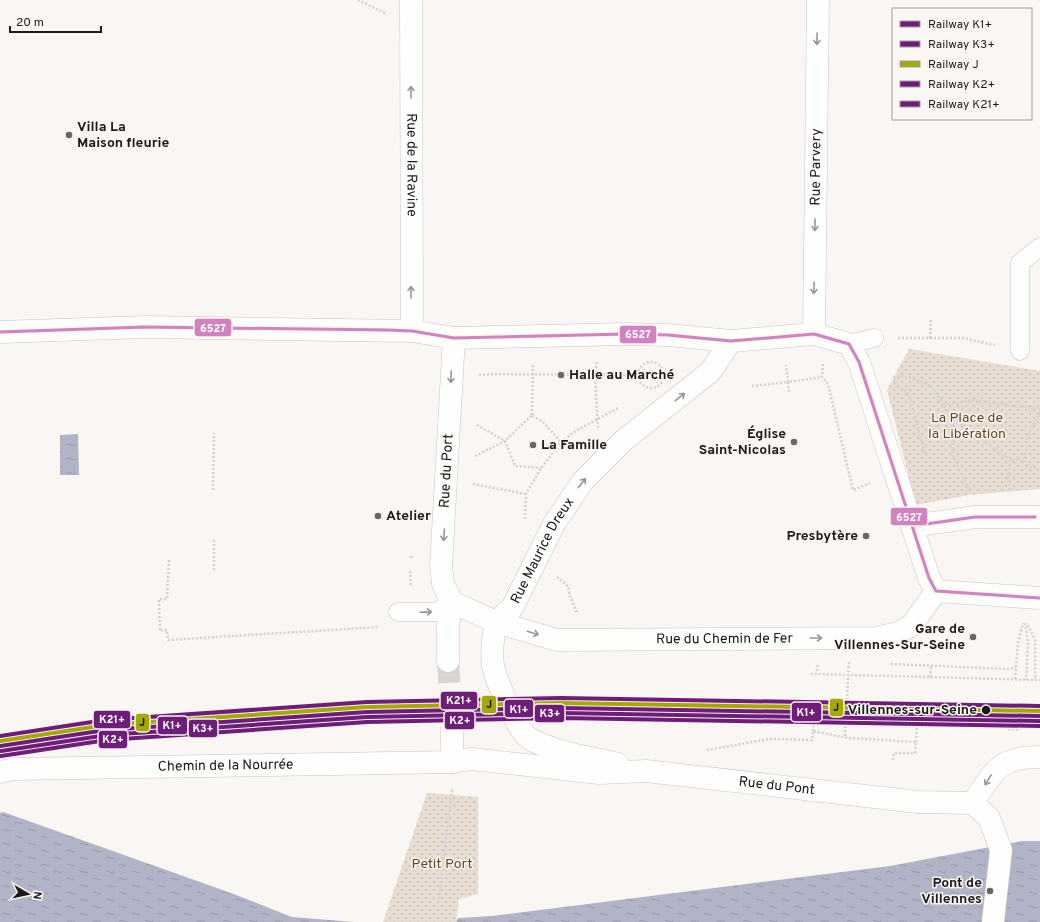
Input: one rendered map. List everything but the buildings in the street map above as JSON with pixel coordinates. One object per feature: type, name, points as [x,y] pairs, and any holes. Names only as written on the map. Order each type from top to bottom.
[{"type":"street","name":"Rue de la Ravine","points":[[411,0],[412,330]]},
{"type":"street","name":"Rue Parvery","points":[[814,334],[818,0]]},
{"type":"street","points":[[0,332],[145,327],[412,330],[454,338],[626,334],[668,335],[731,341],[814,334],[848,344],[859,362],[929,578],[936,591],[1040,598]]},
{"type":"street","name":"Rue du Port","points":[[452,602],[443,584],[442,566],[454,338]]},
{"type":"street","name":"Rue Maurice Dreux","points":[[496,622],[512,608],[554,524],[583,481],[623,442],[711,371],[731,341]]},
{"type":"street","points":[[912,526],[975,517],[1040,518]]},
{"type":"street","name":"Rue du Chemin de Fer","points":[[496,622],[557,640],[876,638],[898,633],[912,625],[936,591]]},
{"type":"street","points":[[448,661],[448,626],[452,602],[496,622],[492,654],[494,670],[518,725],[529,738],[548,746],[646,771]]},
{"type":"street","points":[[452,729],[452,762]]},
{"type":"street","points":[[993,922],[1000,846],[989,818],[973,803],[992,774],[1008,762],[1027,756],[1040,757]]},
{"type":"street","name":"Rue du Pont","points":[[452,762],[471,758],[599,773],[646,771],[918,802],[973,803]]},
{"type":"street","name":"Chemin de la Nourrée","points":[[0,772],[15,769],[452,762]]},
{"type":"lane","points":[[1020,351],[1020,264],[1040,247]]},
{"type":"lane","points":[[848,344],[874,338]]},
{"type":"lane","points":[[398,612],[437,612],[452,602]]},
{"type":"path","points":[[930,338],[931,318]]},
{"type":"path","points":[[874,338],[962,338],[1020,351]]},
{"type":"path","points":[[471,458],[505,441],[532,415],[534,360]]},
{"type":"path","points":[[597,360],[595,376],[599,431]]},
{"type":"path","points":[[823,362],[822,377],[828,384],[853,490],[870,483]]},
{"type":"path","points":[[648,363],[657,363],[663,370],[663,377],[661,383],[652,388],[647,388],[642,384],[638,375],[641,367],[648,363]]},
{"type":"path","points":[[786,364],[789,392]]},
{"type":"path","points":[[476,376],[533,374],[595,376],[638,375]]},
{"type":"path","points":[[925,454],[909,395],[886,376],[909,377],[931,386],[953,418],[1010,460],[1024,459]]},
{"type":"path","points":[[752,386],[822,377]]},
{"type":"path","points":[[652,388],[654,394]]},
{"type":"path","points":[[944,405],[973,400],[1040,411],[1029,433],[1024,459],[1029,466],[1040,471]]},
{"type":"path","points":[[528,490],[541,468],[561,442],[574,432],[623,406]]},
{"type":"path","points":[[532,415],[544,423],[561,442]]},
{"type":"path","points":[[953,418],[952,454],[972,495]]},
{"type":"path","points":[[474,423],[505,441],[515,466],[541,468]]},
{"type":"path","points":[[213,490],[214,433]]},
{"type":"path","points":[[1010,460],[1008,479],[1011,497]]},
{"type":"path","points":[[471,484],[526,494]]},
{"type":"path","points":[[214,540],[214,570]]},
{"type":"path","points":[[169,560],[167,599],[159,599],[160,631],[167,630],[168,640],[381,627]]},
{"type":"path","points":[[556,576],[568,586],[570,596],[580,620]]},
{"type":"path","points":[[1015,679],[1018,643],[1025,617]]},
{"type":"path","points":[[1025,617],[1028,643],[1026,680]]},
{"type":"path","points":[[1025,617],[1035,640],[1035,680]]},
{"type":"path","points":[[816,674],[819,658]]},
{"type":"path","points":[[846,737],[849,661]]},
{"type":"path","points":[[912,665],[1009,669],[1016,667]]},
{"type":"path","points":[[930,677],[931,666]]},
{"type":"path","points":[[811,674],[845,675]]},
{"type":"path","points":[[851,675],[1040,680]]},
{"type":"path","points":[[701,751],[769,739],[812,740],[814,722],[842,724]]},
{"type":"path","points":[[849,725],[937,727]]},
{"type":"path","points":[[893,760],[894,753],[915,753],[917,727]]},
{"type":"path","points":[[813,732],[846,737],[916,742]]},
{"type":"path","points":[[439,899],[452,794]]},
{"type":"green space","name":"La Place de la Libération","points":[[909,349],[1040,371],[1040,489],[969,495],[916,505],[887,390]]},
{"type":"green space","name":"Petit Port","points":[[427,793],[478,797],[478,894],[459,899],[456,922],[383,922]]},
{"type":"water","points":[[78,434],[79,475],[60,475],[60,435]]},
{"type":"water","points":[[3,812],[231,893],[292,917],[354,922],[0,922],[0,813]]},
{"type":"water","points":[[1022,841],[1040,841],[1040,922],[456,922],[458,918],[492,916],[890,866]]},
{"type":"tunnel","points":[[448,661],[452,729]]},
{"type":"rail line","name":"K21+","points":[[0,736],[105,720],[367,702],[562,698],[1040,706]]},
{"type":"rail line","name":"J","points":[[0,741],[106,725],[367,707],[562,703],[1040,711]]},
{"type":"rail line","name":"K1+","points":[[0,746],[106,730],[367,712],[562,708],[1040,716]]},
{"type":"rail line","name":"K3+","points":[[1,751],[107,735],[367,717],[562,713],[1040,721]]},
{"type":"rail line","name":"K2+","points":[[1,756],[107,740],[367,722],[562,718],[1040,726]]},
{"type":"transit line","name":"6527","points":[[0,332],[145,327],[387,330],[412,331],[454,338],[625,334],[668,335],[731,341],[814,334],[849,344]]},
{"type":"transit line","name":"6527","points":[[849,344],[859,362],[929,578],[936,591],[1040,598]]},
{"type":"transit line","name":"6527","points":[[912,526],[975,517],[1035,517]]},
{"type":"place","name":"Villa La Maison fleurie","points":[[69,135]]},
{"type":"place","name":"Halle au Marché","points":[[561,375]]},
{"type":"place","name":"Église Saint-Nicolas","points":[[794,442]]},
{"type":"place","name":"La Famille","points":[[533,445]]},
{"type":"place","name":"Atelier","points":[[378,516]]},
{"type":"place","name":"Presbytère","points":[[866,536]]},
{"type":"place","name":"Gare de Villennes-Sur-Seine","points":[[973,637]]},
{"type":"place","name":"Villennes-sur-Seine","points":[[986,710]]},
{"type":"place","name":"Pont de Villennes","points":[[990,891]]}]
